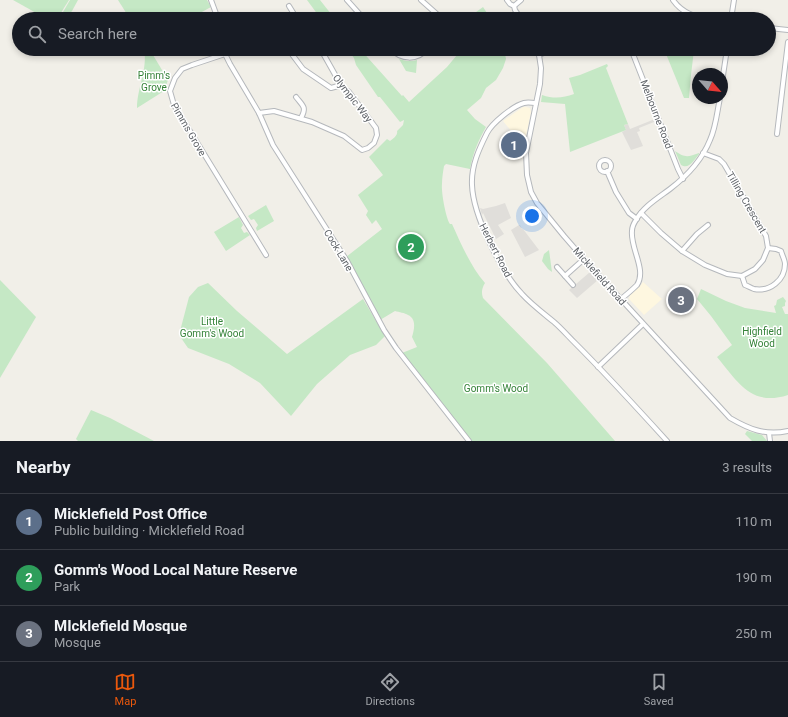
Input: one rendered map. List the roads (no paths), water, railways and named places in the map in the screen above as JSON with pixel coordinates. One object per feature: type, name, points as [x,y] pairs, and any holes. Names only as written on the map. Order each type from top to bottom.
[{"type":"street","points":[[211,0],[215,12]]},
{"type":"street","points":[[347,0],[358,12]]},
{"type":"street","points":[[421,0],[434,12]]},
{"type":"street","points":[[506,0],[514,6],[516,12]]},
{"type":"street","points":[[514,6],[521,0]]},
{"type":"street","points":[[673,0],[677,6],[686,12]]},
{"type":"street","points":[[732,12],[734,0]]},
{"type":"street","points":[[289,6],[293,12]]},
{"type":"street","points":[[776,29],[788,30]]},
{"type":"street","points":[[776,134],[788,42]]},
{"type":"street","name":"Pimms Grove","points":[[213,56],[182,69],[175,78],[170,91],[174,105],[266,255]]},
{"type":"street","name":"Cock Lane","points":[[228,56],[259,113],[273,145],[347,261],[384,330],[396,348],[469,441]]},
{"type":"street","points":[[293,56],[303,69],[332,88],[340,85]]},
{"type":"street","name":"Olympic Way","points":[[259,113],[274,111],[301,118],[344,136],[362,150],[371,146],[377,136],[375,127],[349,92],[340,85],[325,56]]},
{"type":"street","points":[[400,56],[410,58],[419,56]]},
{"type":"street","name":"Micklefield Road","points":[[539,56],[541,68],[540,84],[526,153],[527,175],[531,192],[541,208],[584,259],[730,418],[745,427],[758,431],[770,433],[788,431]]},
{"type":"street","name":"Melbourne Road","points":[[634,56],[678,170],[683,179]]},
{"type":"street","points":[[724,68],[726,56]]},
{"type":"street","points":[[296,97],[304,107],[301,118]]},
{"type":"street","name":"Herbert Road","points":[[536,103],[526,102],[499,119],[489,129],[474,163],[472,185],[474,202],[488,240],[505,271],[518,289],[534,306],[555,323],[667,441]]},
{"type":"street","points":[[621,299],[637,284],[640,278],[640,271],[632,242],[632,230],[637,219],[648,206],[683,179],[695,165],[711,140],[719,104]]},
{"type":"street","name":"Tilling Crescent","points":[[703,153],[719,159],[724,164],[766,236],[768,248]]},
{"type":"street","points":[[607,171],[616,192],[629,213],[637,219]]},
{"type":"street","points":[[642,213],[682,251],[705,265],[727,274],[742,276],[755,269],[763,260],[768,248],[781,251],[785,262],[783,274],[776,284],[764,289],[753,289],[746,285],[742,276]]},
{"type":"street","points":[[682,251],[697,234],[708,225]]},
{"type":"street","points":[[565,276],[584,259]]},
{"type":"street","points":[[557,267],[573,284]]},
{"type":"street","points":[[598,367],[643,324]]},
{"type":"street","points":[[770,433],[770,441]]},
{"type":"place","name":"Micklefield Post Office","points":[[514,145]]},
{"type":"place","name":"Gomm's Wood Local Nature Reserve","points":[[411,247]]},
{"type":"place","name":"MIcklefield Mosque","points":[[681,300]]},
{"type":"park label","name":"Pimm's Grove","points":[[154,80]]},
{"type":"park label","name":"Little Gomm's Wood","points":[[212,326]]},
{"type":"park label","name":"Highfield Wood","points":[[762,336]]},
{"type":"park label","name":"Gomm's Wood","points":[[496,388]]}]
